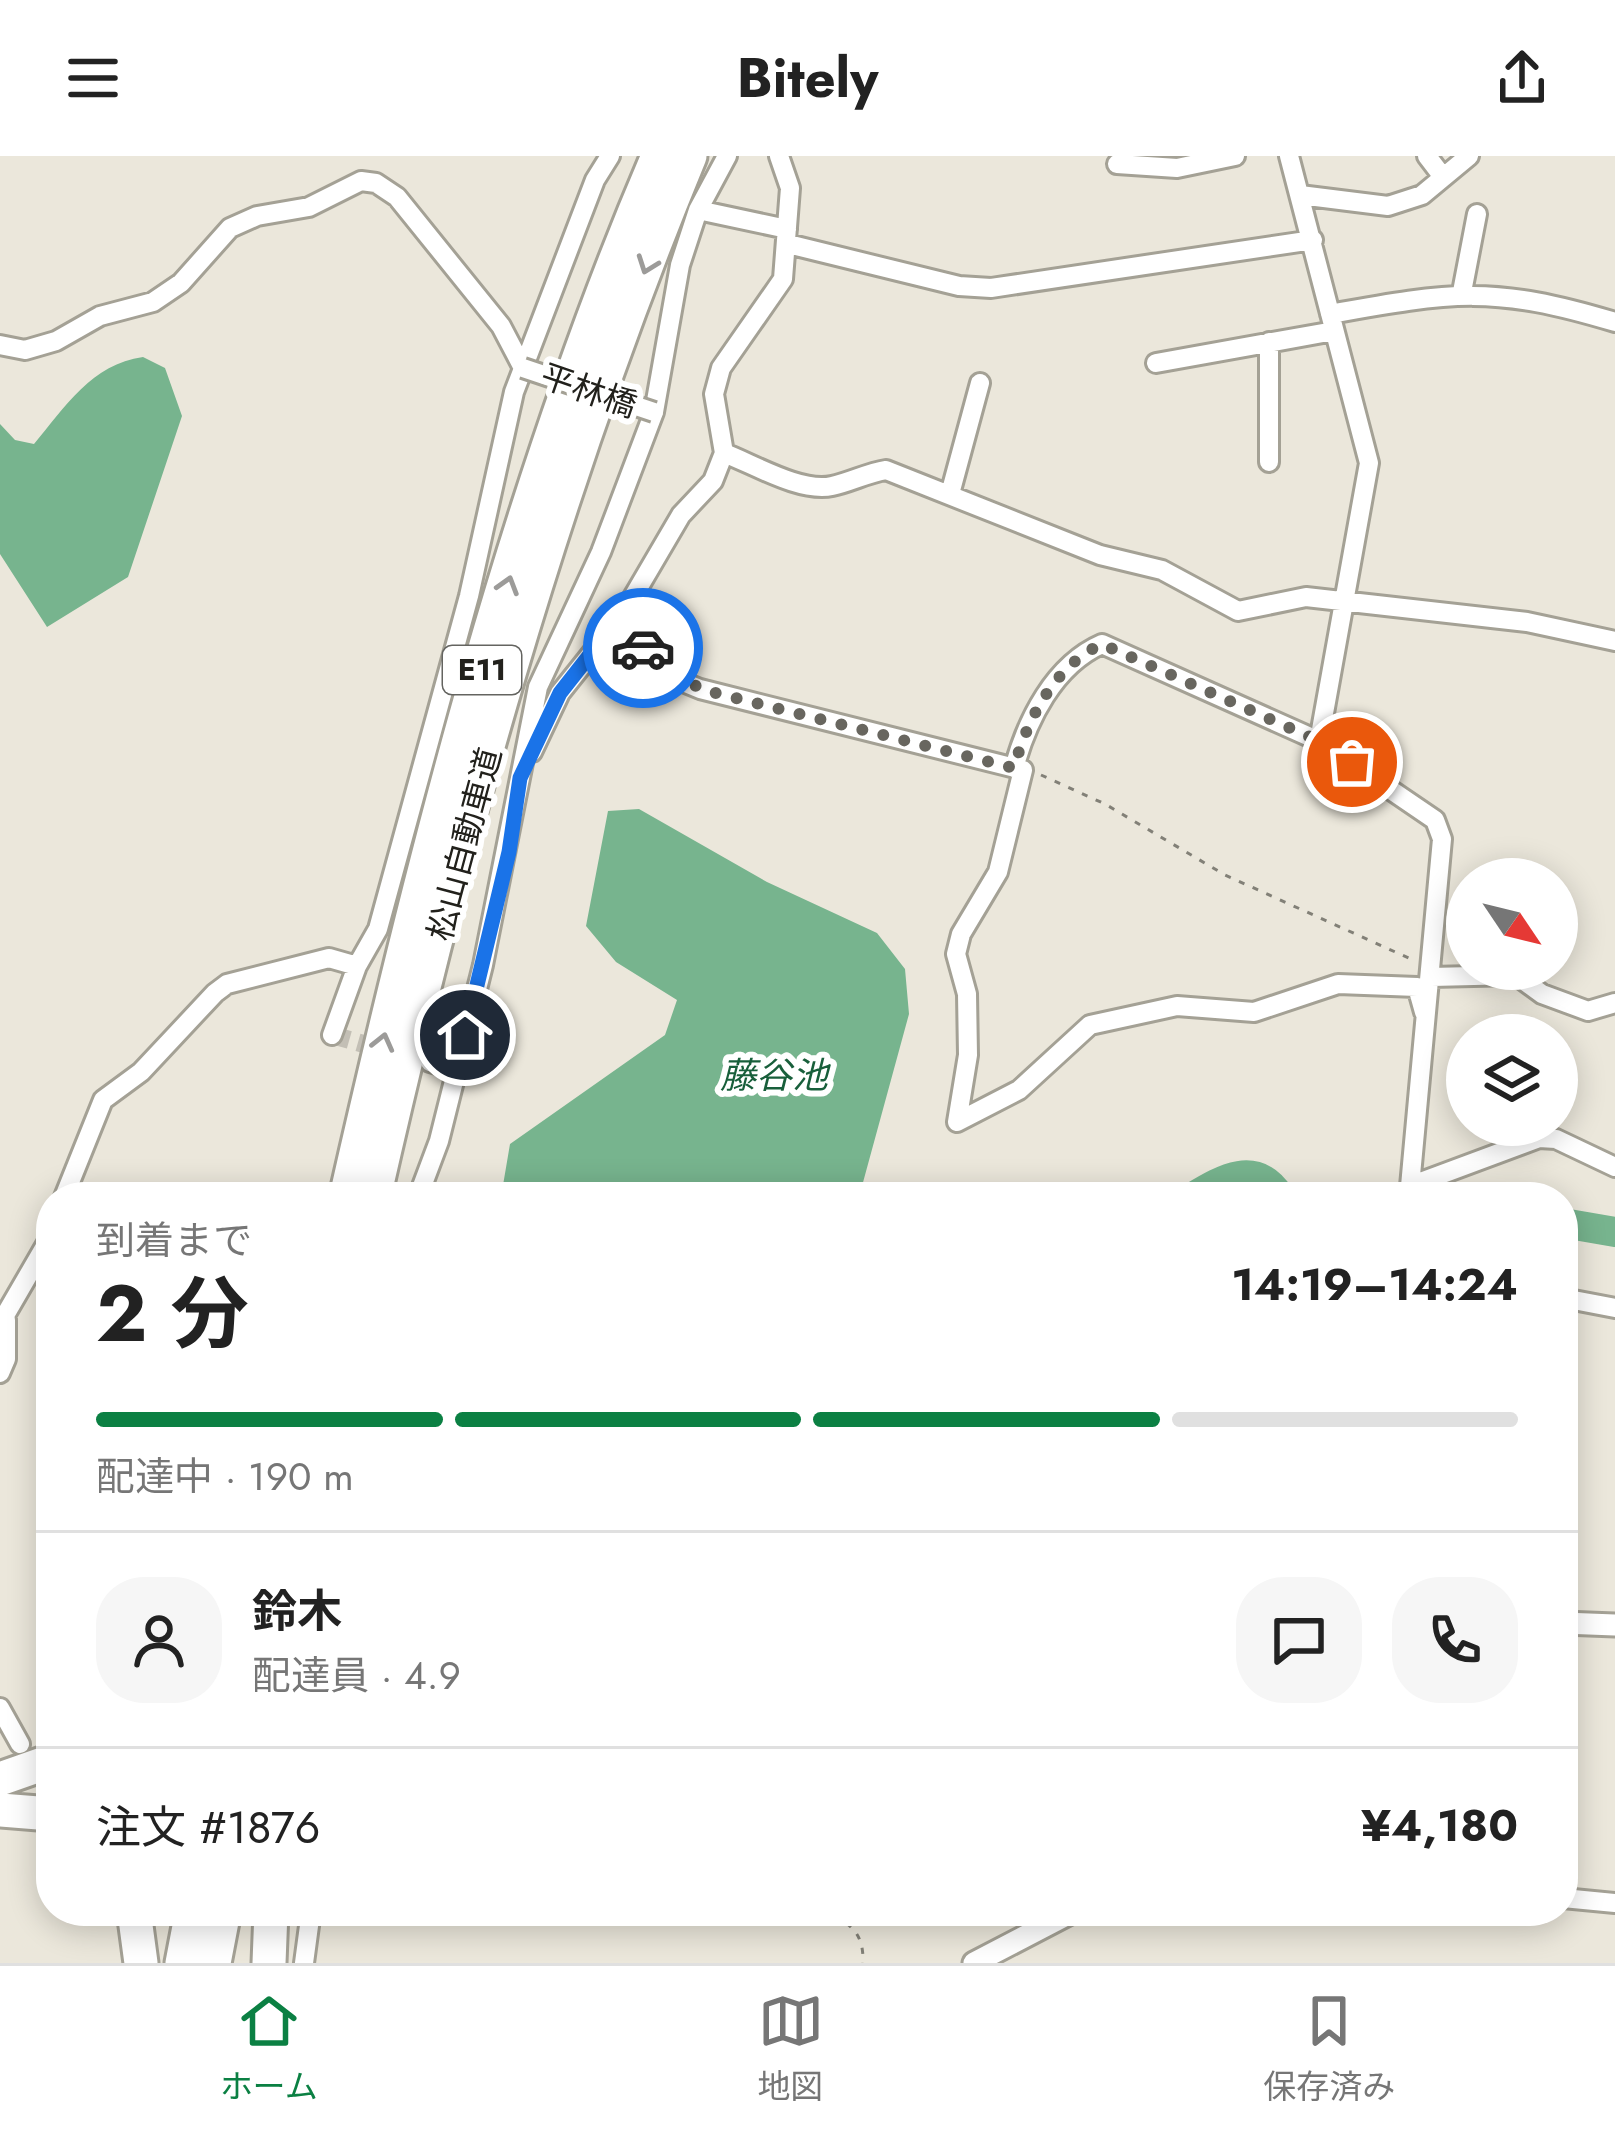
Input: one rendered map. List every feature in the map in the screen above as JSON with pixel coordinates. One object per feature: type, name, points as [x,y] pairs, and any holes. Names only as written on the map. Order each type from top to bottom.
[{"type":"highway","name":"松山自動車道","points":[[348,1182],[458,750],[553,436],[658,156]]},
{"type":"highway","name":"松山自動車道","points":[[383,1182],[417,1070],[485,762],[579,448],[690,156]]},
{"type":"highway","points":[[0,1779],[26,1751]]},
{"type":"highway","points":[[0,1810],[36,1813]]},
{"type":"highway","points":[[136,1926],[142,1963]]},
{"type":"highway","points":[[182,1963],[189,1926]]},
{"type":"highway","points":[[214,1963],[221,1926]]},
{"type":"highway","points":[[269,1963],[270,1926]]},
{"type":"street","points":[[332,1035],[357,966],[379,929],[469,596],[523,368],[595,180],[610,156]]},
{"type":"street","points":[[423,1182],[457,1070],[509,852],[538,687],[601,552],[655,412],[680,265],[698,210],[727,156]]},
{"type":"street","points":[[520,778],[560,693],[653,568],[681,515],[713,481],[724,453],[714,394],[721,368],[775,294],[787,237],[790,188],[779,156]]},
{"type":"street","points":[[1289,156],[1369,463],[1319,741]]},
{"type":"street","points":[[1427,156],[1443,177]]},
{"type":"street","points":[[1300,195],[1388,206],[1422,195],[1469,156]]},
{"type":"street","points":[[1127,162],[1177,168],[1226,157]]},
{"type":"street","points":[[0,345],[25,350],[40,346],[100,316],[153,302],[181,284],[230,228],[257,215],[309,207],[361,181],[376,182],[397,197],[501,326],[523,368]]},
{"type":"street","points":[[698,210],[959,286],[992,288],[1312,240]]},
{"type":"street","points":[[1462,292],[1477,214]]},
{"type":"street","points":[[1156,363],[1269,342],[1462,292],[1541,300],[1615,322]]},
{"type":"street","points":[[1269,342],[1269,462]]},
{"type":"street","name":"平林橋","points":[[523,368],[655,412]]},
{"type":"street","points":[[950,494],[980,383]]},
{"type":"street","points":[[724,453],[831,487],[854,475],[886,470],[1100,556],[1162,571],[1238,611],[1306,597],[1527,622],[1615,641]]},
{"type":"street","points":[[615,623],[683,682],[700,689],[1018,769]]},
{"type":"street","points":[[1411,1182],[1427,1022],[1424,982],[1442,839],[1435,820],[1319,741],[1102,644],[1056,681],[1022,736],[998,872],[961,934],[956,954],[967,994],[968,1055],[957,1122],[1018,1090],[1090,1025],[1177,1006],[1254,1012],[1338,984],[1424,982],[1516,975],[1542,994],[1588,1011],[1615,1004]]},
{"type":"street","points":[[70,1182],[104,1100],[141,1072],[215,993],[227,984],[329,958],[357,966]]},
{"type":"street","points":[[417,1070],[457,1070]]},
{"type":"street","points":[[1434,1182],[1539,1138],[1556,1139],[1615,1167]]},
{"type":"street","points":[[0,1373],[6,1359],[3,1322],[36,1263]]},
{"type":"street","points":[[1578,1301],[1615,1308]]},
{"type":"street","points":[[1578,1624],[1615,1625]]},
{"type":"street","points":[[0,1708],[26,1751]]},
{"type":"street","points":[[1578,1899],[1615,1903]]},
{"type":"street","points":[[304,1963],[309,1926]]},
{"type":"street","points":[[974,1963],[1045,1926]]},
{"type":"path","points":[[1018,769],[1105,804],[1225,875],[1420,964],[1424,982]]},
{"type":"path","points":[[852,1926],[858,1931],[863,1963]]},
{"type":"water","points":[[143,357],[165,368],[182,416],[128,577],[47,627],[0,554],[0,424],[15,440],[34,444],[94,378]]},
{"type":"water","name":"藤谷池","points":[[639,809],[767,882],[877,933],[905,969],[909,1014],[863,1182],[504,1182],[510,1144],[665,1035],[677,1000],[616,962],[586,926],[608,811]]},
{"type":"waterway","points":[[1221,1182],[1239,1176],[1266,1182]]},
{"type":"waterway","points":[[1578,1226],[1615,1232]]},
{"type":"tunnel","points":[[332,1035],[385,1050]]},
{"type":"way so far","points":[[643,648],[683,682],[700,689],[1014,768],[1022,736],[1056,681],[1092,649],[1102,644],[1116,646],[1319,741],[1352,762]]},
{"type":"route","points":[[465,1035],[509,852],[520,778],[560,693],[615,623],[643,648]]}]
